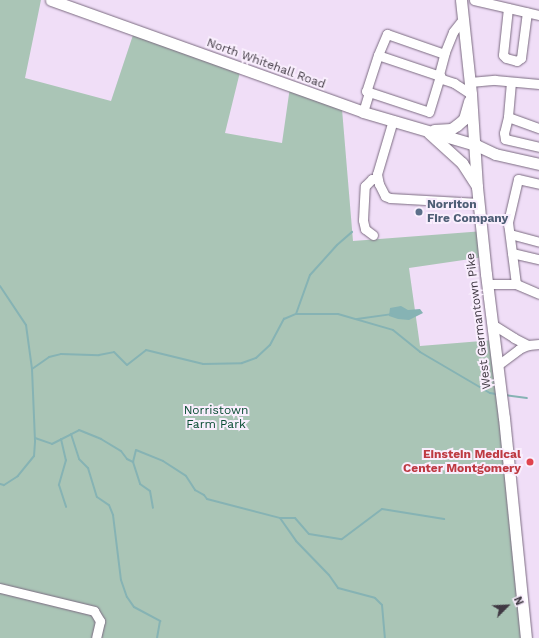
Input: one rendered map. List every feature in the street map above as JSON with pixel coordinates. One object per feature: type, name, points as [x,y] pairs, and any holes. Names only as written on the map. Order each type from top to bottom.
[{"type":"main road","name":"North Whitehall Road","points":[[51,0],[363,112],[476,145],[495,154],[539,164]]},
{"type":"main road","name":"West Germantown Pike","points":[[461,0],[472,94],[476,145],[477,187],[487,284],[498,365],[526,638]]},
{"type":"main road","points":[[425,130],[451,128],[457,126],[464,119],[472,94]]},
{"type":"main road","points":[[425,130],[462,163],[477,187]]},
{"type":"street","points":[[474,0],[539,15]]},
{"type":"street","points":[[508,8],[504,55],[506,58],[517,60],[521,58],[527,12]]},
{"type":"street","points":[[444,54],[387,34],[366,91],[429,112],[440,76],[439,74],[444,54],[453,32],[463,19]]},
{"type":"street","points":[[378,55],[440,76],[442,79],[454,83],[472,94]]},
{"type":"street","points":[[470,82],[495,80],[511,82],[524,81],[539,84]]},
{"type":"street","points":[[511,82],[508,117],[504,133],[505,139],[539,147]]},
{"type":"street","points":[[363,112],[369,92]]},
{"type":"street","points":[[508,117],[539,128]]},
{"type":"street","points":[[393,120],[378,170],[377,180],[382,192],[390,198],[479,203]]},
{"type":"street","points":[[373,235],[365,229],[362,220],[365,186],[372,179],[377,180]]},
{"type":"street","points":[[516,284],[508,222],[518,179],[539,184]]},
{"type":"street","points":[[510,234],[539,242]]},
{"type":"street","points":[[512,253],[539,259]]},
{"type":"street","points":[[487,284],[516,284],[539,294]]},
{"type":"street","points":[[492,324],[507,335],[528,345]]},
{"type":"street","points":[[498,365],[512,354],[528,345],[539,344]]},
{"type":"street","points":[[0,588],[94,611],[100,622],[96,638]]},
{"type":"green space","name":"Norristown Farm Park","points":[[0,0],[41,0],[25,78],[111,101],[136,26],[240,72],[225,133],[282,143],[290,87],[342,109],[353,241],[484,231],[484,257],[409,268],[420,346],[494,340],[523,638],[0,638]]},
{"type":"shaded area","points":[[401,306],[408,310],[420,309],[423,313],[409,320],[389,316],[390,308]]},
{"type":"waterway","points":[[296,314],[310,275],[337,245],[352,232]]},
{"type":"waterway","points":[[0,286],[26,325],[32,369],[35,442],[34,456],[18,476],[4,485],[0,484]]},
{"type":"waterway","points":[[32,369],[49,357],[61,354],[99,355],[114,352],[127,365],[146,350],[203,364],[242,363],[256,358],[270,345],[284,319],[296,314],[338,314],[393,330],[420,352],[490,393],[496,394]]},
{"type":"waterway","points":[[357,319],[392,314]]},
{"type":"waterway","points":[[505,395],[527,398]]},
{"type":"waterway","points":[[35,438],[52,444],[79,430],[101,439],[121,451],[127,459],[133,462],[136,450],[163,461],[186,476],[195,490],[204,495],[207,499],[280,518],[296,541],[329,575],[338,588],[375,598],[382,605],[385,638]]},
{"type":"waterway","points":[[71,434],[79,459],[88,468],[97,497],[109,505],[113,515],[121,580],[127,597],[134,607],[160,621],[157,638]]},
{"type":"waterway","points":[[61,439],[66,460],[59,485],[66,507]]},
{"type":"waterway","points":[[133,462],[140,484],[150,491],[153,508]]},
{"type":"waterway","points":[[280,518],[295,518],[309,534],[342,539],[382,509],[444,519]]},
{"type":"place","name":"Norriton Fire Company","points":[[419,212]]},
{"type":"place","name":"Einstein Medical Center Montgomery","points":[[530,462]]}]
